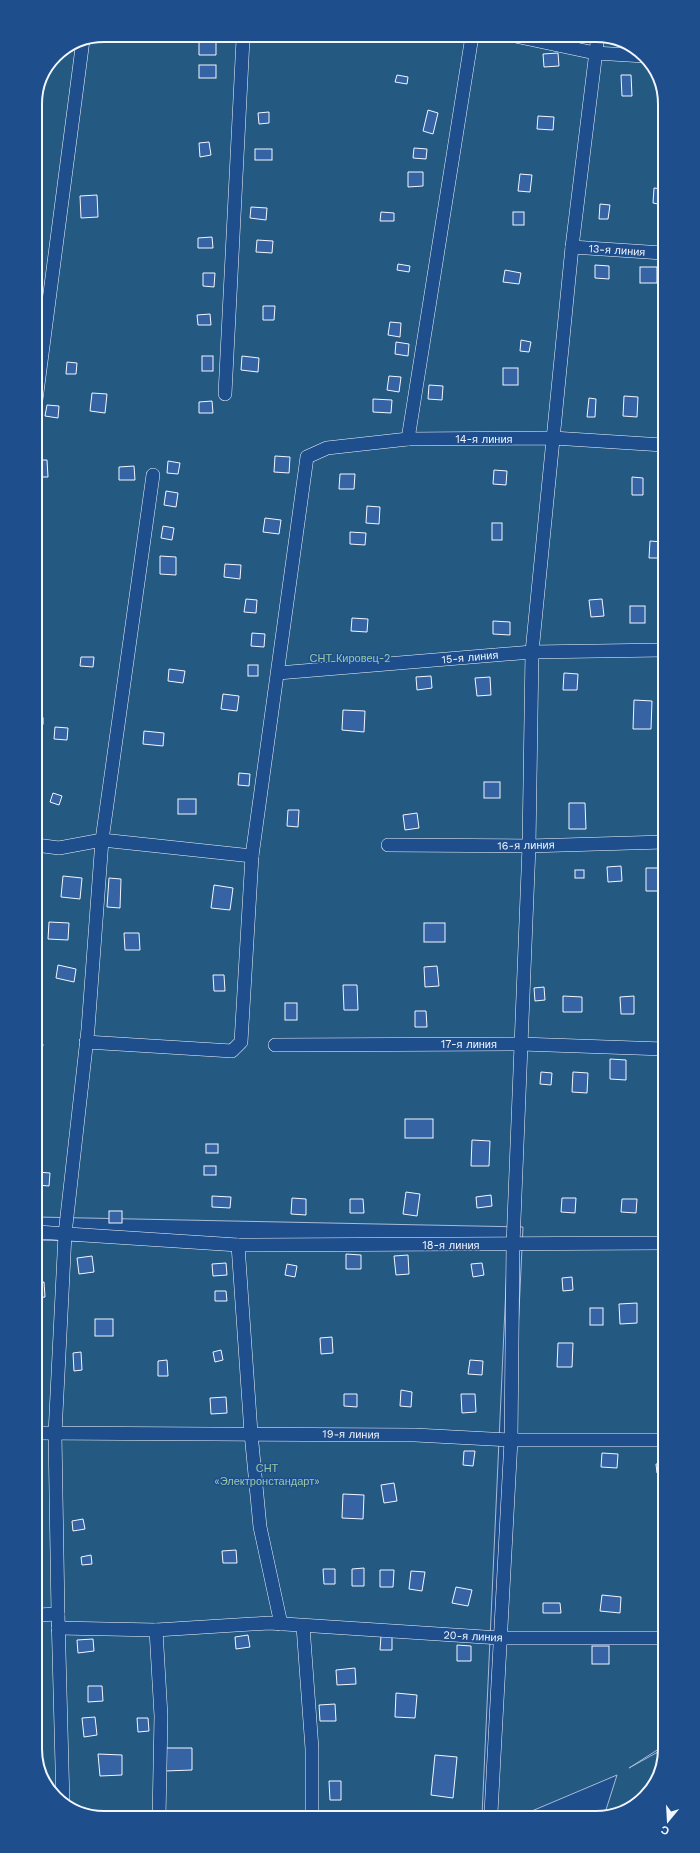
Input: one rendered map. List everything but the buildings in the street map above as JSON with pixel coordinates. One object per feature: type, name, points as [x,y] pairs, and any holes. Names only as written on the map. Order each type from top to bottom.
[{"type":"street","points":[[225,394],[243,42]]},
{"type":"street","points":[[408,439],[471,42]]},
{"type":"street","points":[[543,42],[590,52],[635,55]]},
{"type":"street","points":[[491,1811],[511,1440],[514,1245],[529,846],[532,652],[590,52],[595,42]]},
{"type":"street","points":[[42,354],[82,46]]},
{"type":"street","name":"13-я линия","points":[[572,247],[658,253]]},
{"type":"street","name":"14-я линия","points":[[278,673],[307,457],[327,448],[408,439],[553,438],[658,445]]},
{"type":"street","points":[[63,1795],[55,1434],[65,1234],[86,1042],[102,840],[153,475]]},
{"type":"street","name":"15-я линия","points":[[278,673],[532,652],[658,650]]},
{"type":"street","points":[[86,1042],[232,1051],[241,1042],[252,856],[278,673]]},
{"type":"street","points":[[42,846],[60,848],[102,840],[252,856]]},
{"type":"street","name":"16-я линия","points":[[388,845],[529,846],[658,842]]},
{"type":"street","name":"17-я линия","points":[[275,1045],[521,1044],[658,1049]]},
{"type":"street","name":"18-я линия","points":[[42,1232],[238,1245],[514,1245],[658,1243]]},
{"type":"street","points":[[238,1245],[251,1433],[260,1527],[281,1624]]},
{"type":"street","name":"19-я линия","points":[[42,1433],[415,1434],[511,1440],[658,1440]]},
{"type":"street","points":[[42,1615],[58,1614]]},
{"type":"street","name":"20-я линия","points":[[58,1628],[156,1630],[269,1623],[500,1638],[658,1638]]},
{"type":"street","points":[[303,1626],[312,1749],[312,1811]]},
{"type":"street","points":[[156,1630],[161,1716],[159,1811]]},
{"type":"green space","name":"СНТ Кировец-2","points":[[104,42],[600,42],[612,44],[631,52],[643,63],[650,73],[656,88],[658,104],[658,1749],[629,1768],[658,1752],[655,1769],[652,1777],[645,1787],[631,1801],[612,1809],[606,1810],[617,1775],[532,1811],[495,1811],[523,1227],[42,1217],[42,100],[48,76],[55,66],[63,57],[80,47],[92,43]]},
{"type":"green space","name":"СНТ «Электронстандарт»","points":[[42,1240],[227,1245],[508,1242],[482,1811],[100,1811],[84,1808],[66,1798],[57,1790],[48,1777],[44,1765],[42,1749]]}]
